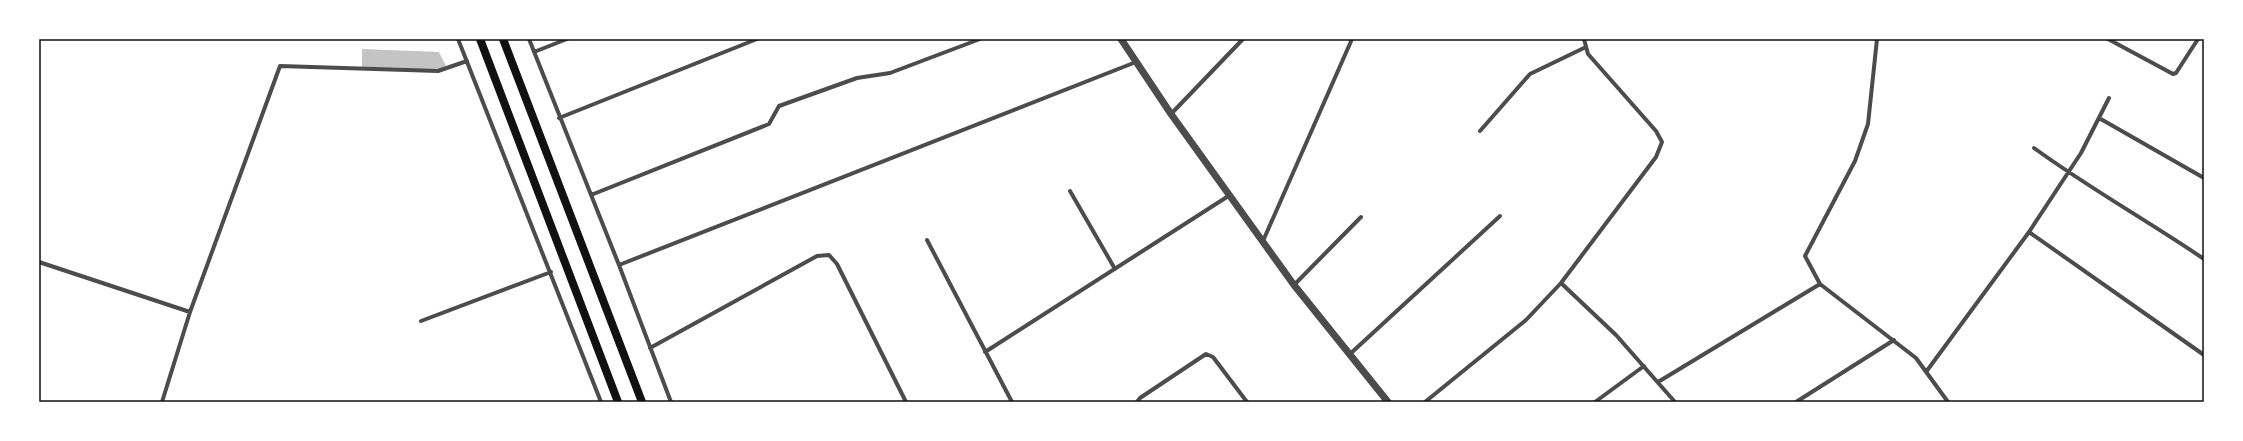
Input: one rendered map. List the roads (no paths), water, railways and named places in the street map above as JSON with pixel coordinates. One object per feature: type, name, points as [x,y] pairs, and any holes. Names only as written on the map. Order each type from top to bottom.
[{"type":"main road","points":[[480,39],[618,402]]},
{"type":"main road","points":[[503,39],[642,402]]},
{"type":"street","points":[[458,39],[601,402]]},
{"type":"street","points":[[529,39],[559,118],[619,265],[671,402]]},
{"type":"street","points":[[534,52],[567,39]]},
{"type":"street","points":[[559,118],[757,39]]},
{"type":"street","points":[[591,195],[769,124],[779,106],[857,78],[890,73],[980,39]]},
{"type":"street","points":[[1121,39],[1171,114],[1294,285],[1388,402]]},
{"type":"street","points":[[1171,114],[1243,39]]},
{"type":"street","points":[[1263,241],[1352,39]]},
{"type":"street","points":[[1425,402],[1526,320],[1561,283],[1656,158],[1662,142],[1656,130],[1588,54],[1584,39]]},
{"type":"street","points":[[1877,39],[1868,124],[1855,161],[1805,256],[1820,284],[1916,358],[1948,402]]},
{"type":"street","points":[[2108,39],[2173,74],[2176,73],[2198,39]]},
{"type":"street","points":[[1480,131],[1530,74],[1586,47]]},
{"type":"street","points":[[162,402],[190,312],[280,66],[438,71],[467,61]]},
{"type":"street","points":[[619,265],[1136,62]]},
{"type":"street","points":[[1926,372],[2029,232],[2068,172],[2109,98]]},
{"type":"street","points":[[2099,118],[2204,178]]},
{"type":"street","points":[[2034,148],[2068,172],[2169,235],[2204,259]]},
{"type":"street","points":[[1070,191],[1115,269]]},
{"type":"street","points":[[985,352],[1230,194]]},
{"type":"street","points":[[1350,354],[1500,216]]},
{"type":"street","points":[[1294,285],[1361,217]]},
{"type":"street","points":[[2029,232],[2204,355]]},
{"type":"street","points":[[927,240],[1012,402]]},
{"type":"street","points":[[650,348],[817,256],[829,255],[837,264],[906,402]]},
{"type":"street","points":[[39,262],[190,312]]},
{"type":"street","points":[[421,321],[551,272]]},
{"type":"street","points":[[1561,283],[1616,335],[1675,402]]},
{"type":"street","points":[[1658,382],[1820,284]]},
{"type":"street","points":[[1796,402],[1894,340]]},
{"type":"street","points":[[1137,402],[1140,398],[1206,354],[1213,358],[1247,402]]},
{"type":"street","points":[[1595,402],[1644,366]]}]
